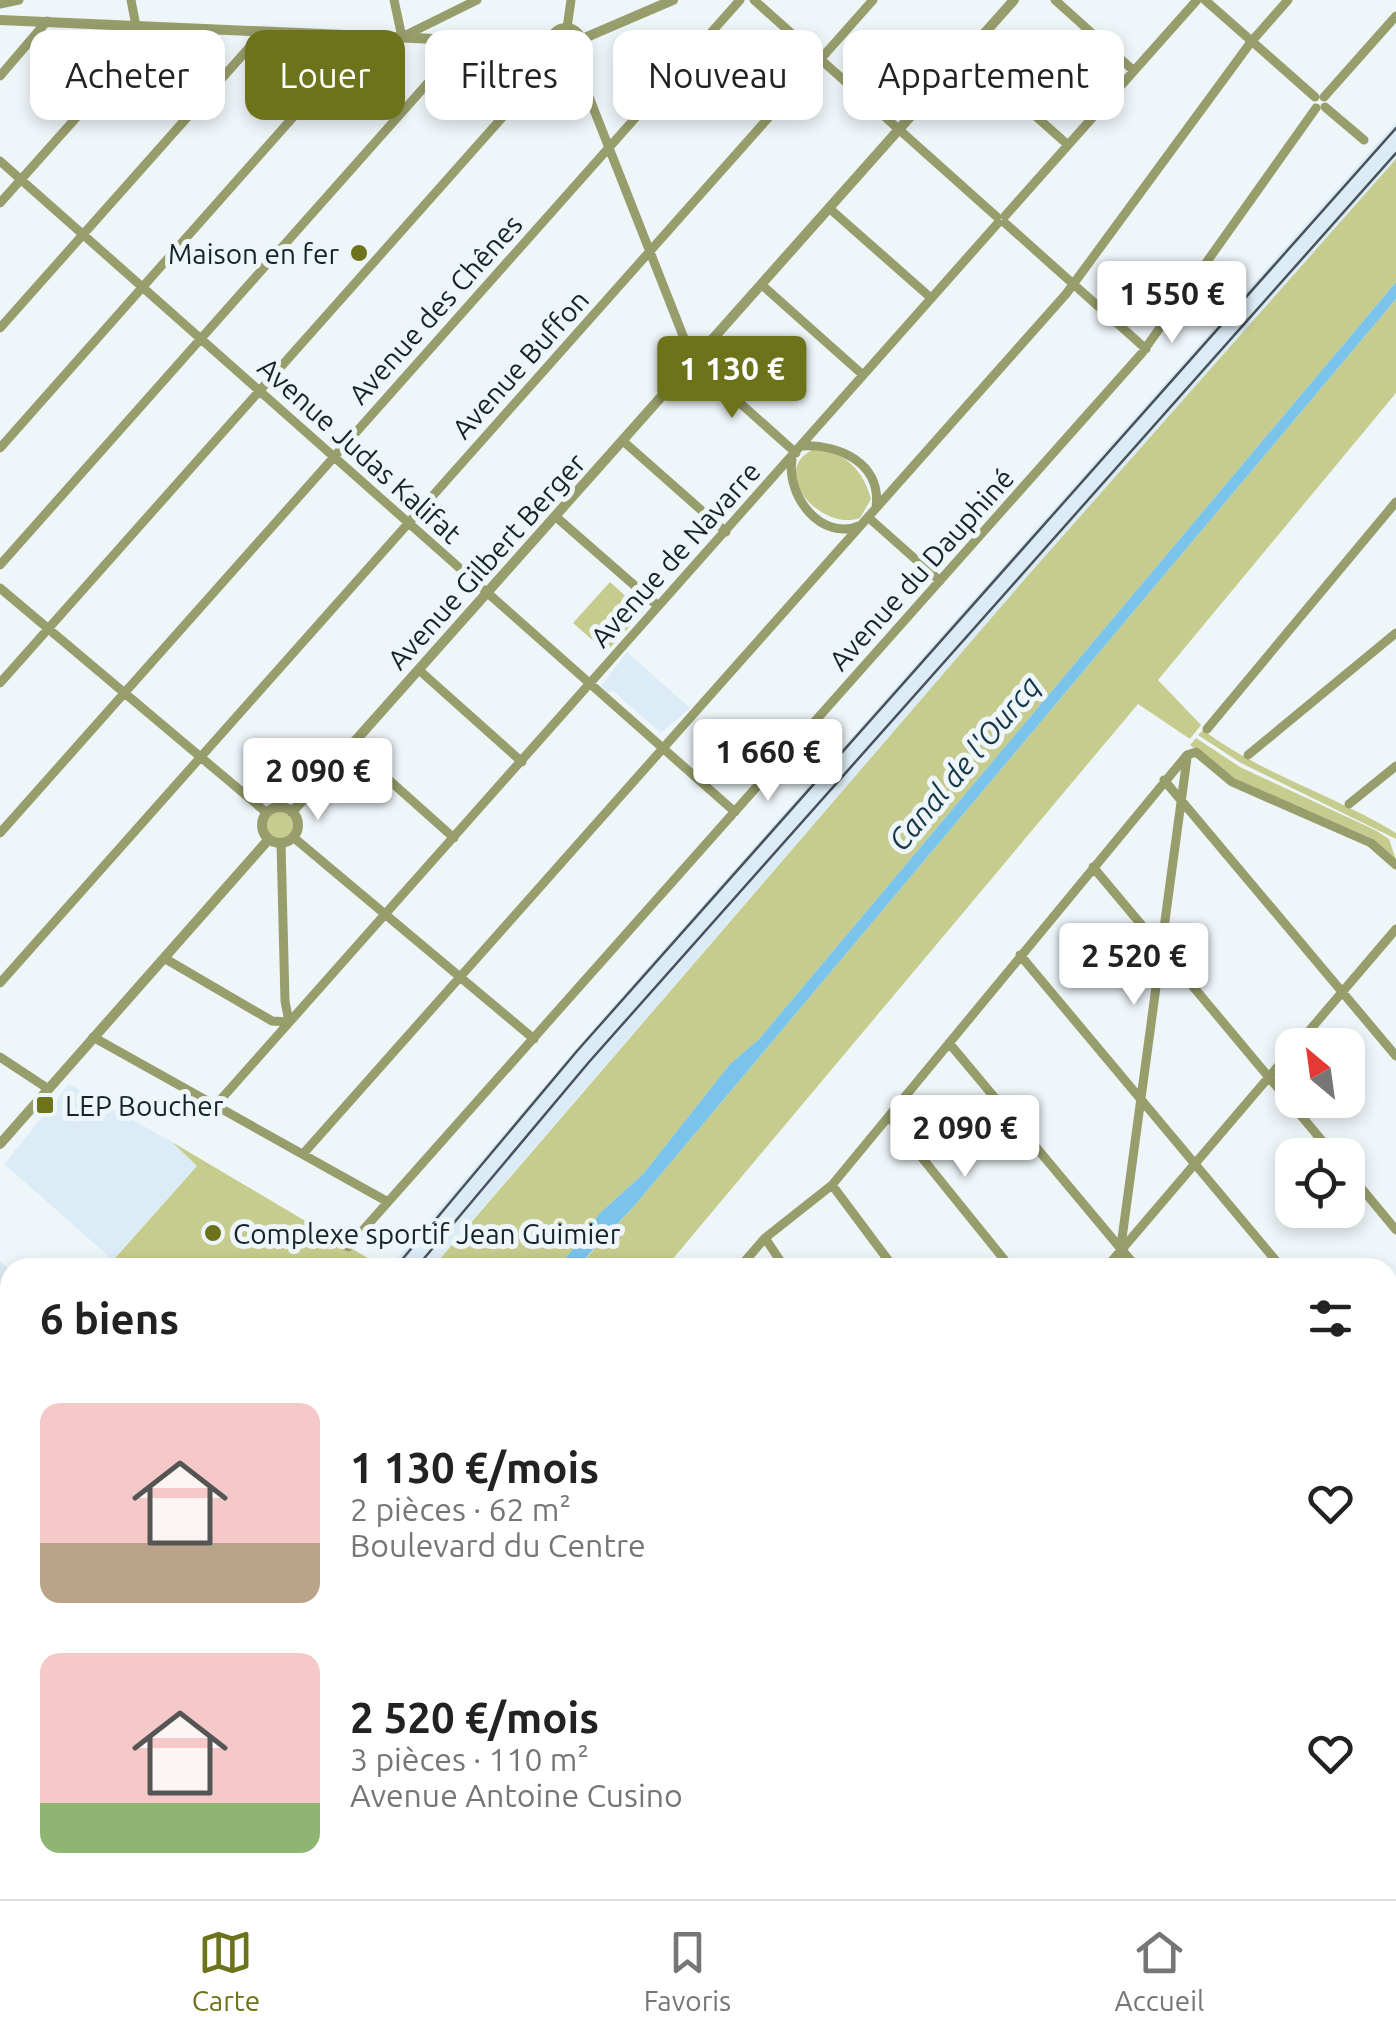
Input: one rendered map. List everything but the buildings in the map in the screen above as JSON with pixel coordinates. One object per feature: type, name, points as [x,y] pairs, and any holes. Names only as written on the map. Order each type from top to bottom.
[{"type":"street","points":[[0,4],[20,0]]},
{"type":"street","points":[[131,0],[136,26]]},
{"type":"street","points":[[394,0],[400,30]]},
{"type":"street","points":[[405,36],[477,0]]},
{"type":"street","points":[[567,28],[571,0]]},
{"type":"street","points":[[593,34],[673,0]]},
{"type":"street","name":"Avenue des Chênes","points":[[0,833],[740,0]]},
{"type":"street","points":[[754,0],[788,30]]},
{"type":"street","name":"Avenue Buffon","points":[[823,56],[873,0]]},
{"type":"street","name":"Avenue Gilbert Berger","points":[[987,30],[1014,0]]},
{"type":"street","points":[[1055,0],[1134,72]]},
{"type":"street","points":[[1201,0],[1364,140]]},
{"type":"street","name":"Avenue de Navarre","points":[[215,1106],[931,298],[1201,0]]},
{"type":"street","points":[[303,1154],[1074,284],[1251,42],[1288,0]]},
{"type":"street","name":"Avenue du Dauphiné","points":[[348,1247],[1146,349],[1320,102],[1396,16]]},
{"type":"street","points":[[0,20],[245,31]]},
{"type":"street","points":[[0,76],[48,21]]},
{"type":"street","points":[[0,203],[157,27]]},
{"type":"street","points":[[563,30],[567,28]]},
{"type":"street","points":[[0,328],[245,52]]},
{"type":"street","points":[[823,62],[1146,349]]},
{"type":"street","points":[[0,566],[425,86]]},
{"type":"street","points":[[593,109],[693,360],[797,452],[836,448],[861,464],[877,496],[869,518],[844,528],[814,517],[795,494],[790,473],[797,452]]},
{"type":"street","points":[[0,448],[290,120]]},
{"type":"street","points":[[0,683],[500,120]]},
{"type":"street","name":"Avenue Buffon","points":[[0,983],[766,120]]},
{"type":"street","name":"Avenue Gilbert Berger","points":[[292,812],[908,120]]},
{"type":"street","points":[[1039,120],[1068,146]]},
{"type":"street","name":"Avenue Judas Kalifat","points":[[0,160],[735,812]]},
{"type":"street","points":[[830,208],[931,298]]},
{"type":"street","points":[[762,284],[864,375]]},
{"type":"street","points":[[624,441],[726,532]]},
{"type":"street","points":[[1207,729],[1396,502]]},
{"type":"street","points":[[555,516],[658,606]]},
{"type":"street","points":[[869,518],[940,581]]},
{"type":"street","points":[[0,588],[267,814]]},
{"type":"street","points":[[1248,755],[1396,634]]},
{"type":"street","points":[[419,670],[522,762]]},
{"type":"street","points":[[352,746],[454,838]]},
{"type":"street","points":[[748,1258],[765,1238],[832,1185],[1187,755],[1196,752],[1257,796],[1371,843],[1396,865]]},
{"type":"street","points":[[1120,1258],[1187,755]]},
{"type":"street","points":[[1350,804],[1396,766]]},
{"type":"street","points":[[1164,780],[1396,1056]]},
{"type":"street","points":[[277,808],[292,812],[298,822],[294,837],[281,843],[269,839],[262,827],[267,814],[277,808]]},
{"type":"street","points":[[294,837],[534,1039]]},
{"type":"street","points":[[0,1144],[269,839]]},
{"type":"street","points":[[164,958],[272,1021],[290,1022],[284,1002],[281,843]]},
{"type":"street","points":[[1093,867],[1320,1138]]},
{"type":"street","points":[[1311,1028],[1396,929]]},
{"type":"street","points":[[1020,955],[1274,1258]]},
{"type":"street","points":[[93,1037],[388,1202]]},
{"type":"street","points":[[949,1043],[1129,1258]]},
{"type":"street","points":[[0,1057],[47,1088]]},
{"type":"street","points":[[1114,1258],[1275,1071]]},
{"type":"street","points":[[889,1117],[1003,1258]]},
{"type":"street","points":[[832,1185],[887,1258]]},
{"type":"street","points":[[1365,1193],[1396,1230]]},
{"type":"street","points":[[765,1238],[779,1258]]},
{"type":"shaded area","points":[[1396,122],[1396,159],[1024,580],[440,1258],[398,1258],[600,1021]]},
{"type":"shaded area","points":[[627,652],[690,708],[661,733],[612,690],[608,693],[601,686]]},
{"type":"shaded area","points":[[69,1084],[172,1142],[197,1166],[111,1258],[4,1164]]},
{"type":"green space","points":[[1396,159],[1396,282],[759,1039],[730,1064],[643,1174],[600,1213],[566,1258],[441,1258],[1024,580]]},
{"type":"green space","points":[[1396,299],[1396,393],[1158,680],[1201,725],[1190,739],[1138,704],[674,1258],[586,1258],[635,1205]]},
{"type":"green space","points":[[812,450],[842,457],[863,479],[871,499],[860,518],[830,517],[805,498],[796,472],[800,460]]},
{"type":"green space","points":[[610,582],[643,612],[606,652],[573,623]]},
{"type":"green space","points":[[1203,730],[1249,759],[1372,819],[1396,833],[1396,839],[1241,763],[1198,735]]},
{"type":"green space","points":[[1196,738],[1240,767],[1375,830],[1389,839],[1396,860],[1371,838],[1235,779],[1190,745]]},
{"type":"green space","points":[[280,811],[290,815],[294,825],[290,835],[280,839],[270,835],[266,825],[270,815]]},
{"type":"green space","name":"Complexe sportif Jean Guimier","points":[[172,1142],[368,1258],[115,1258],[197,1166]]},
{"type":"water","points":[[1396,282],[1396,299],[635,1205],[585,1258],[566,1258],[600,1213],[643,1174],[730,1064],[759,1039]]},
{"type":"railway","points":[[403,1258],[577,1051],[1396,128]]},
{"type":"railway","points":[[424,1258],[589,1062],[1396,153]]},
{"type":"place","name":"Maison en fer","points":[[359,253]]},
{"type":"place","name":"LEP Boucher","points":[[45,1105]]},
{"type":"place","name":"Complexe sportif Jean Guimier","points":[[213,1233]]},
{"type":"water label","name":"Canal de l'Ourcq","points":[[964,763]]}]
